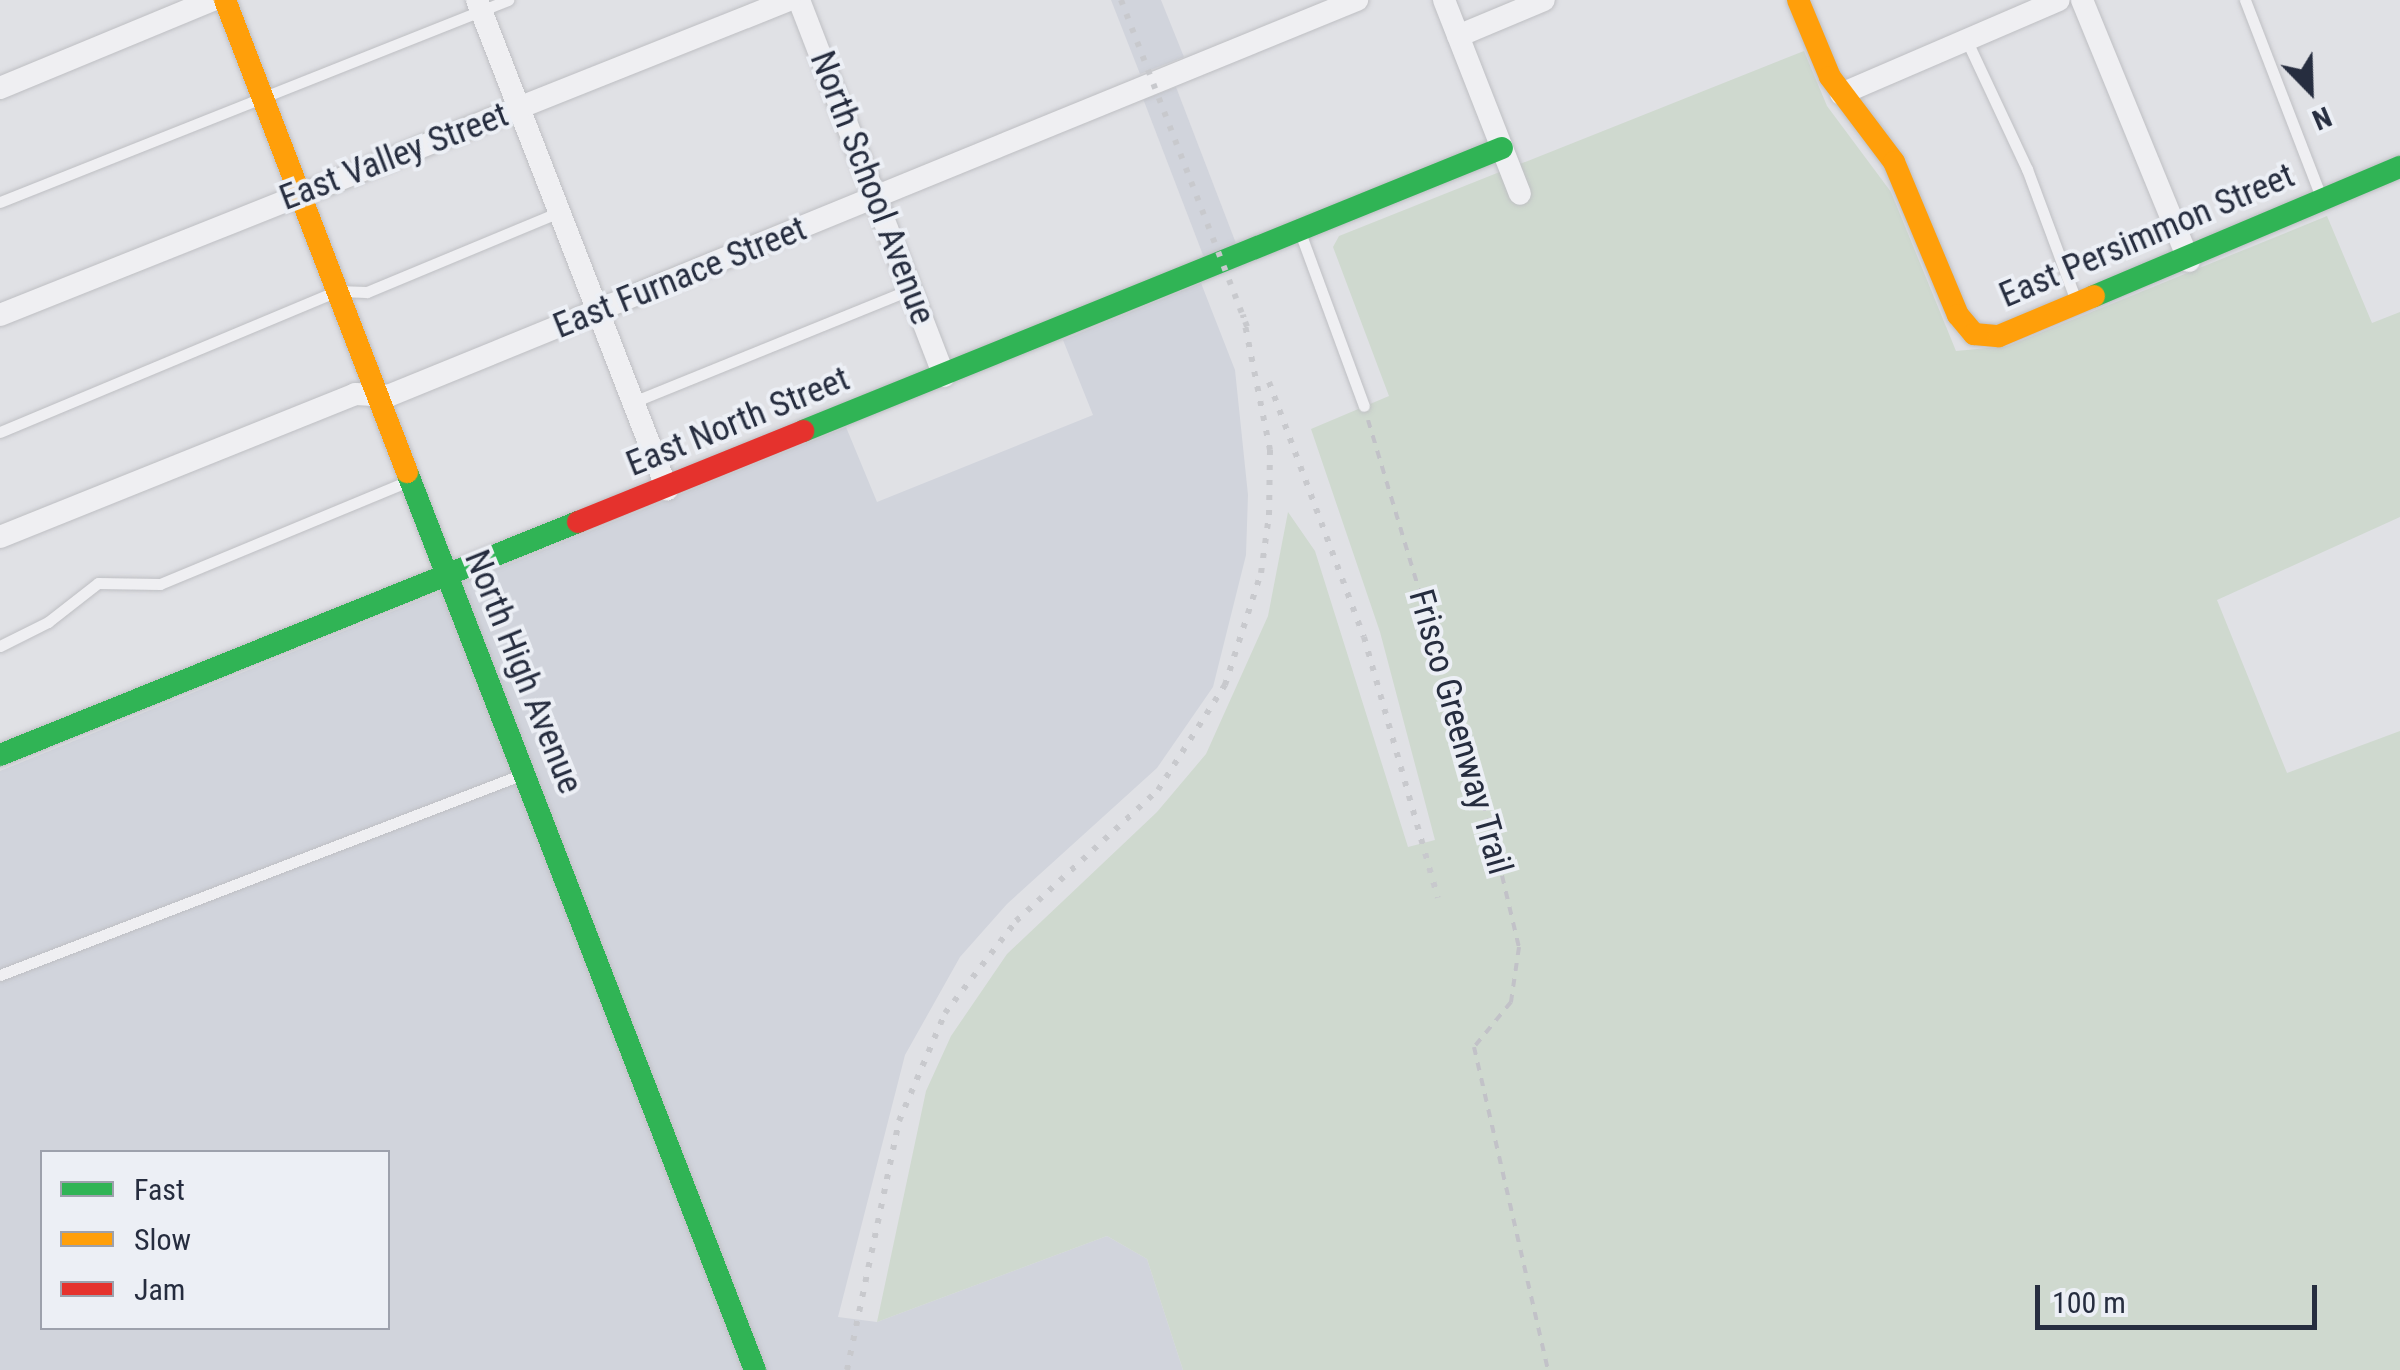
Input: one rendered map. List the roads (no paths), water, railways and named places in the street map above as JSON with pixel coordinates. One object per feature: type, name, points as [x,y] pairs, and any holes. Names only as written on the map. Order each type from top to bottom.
[{"type":"street","points":[[0,88],[212,0]]},
{"type":"street","name":"North High Avenue","points":[[225,0],[755,1370]]},
{"type":"street","name":"East Valley Street","points":[[0,315],[789,0]]},
{"type":"street","name":"North School Avenue","points":[[799,0],[944,376]]},
{"type":"street","name":"East Furnace Street","points":[[0,537],[354,394],[388,396],[1357,0]]},
{"type":"street","points":[[1444,0],[1520,194]]},
{"type":"street","points":[[1458,36],[1544,0]]},
{"type":"street","points":[[1798,0],[1841,94],[2059,0]]},
{"type":"street","points":[[2082,0],[2189,260]]},
{"type":"street","points":[[479,5],[667,489]]},
{"type":"street","name":"East Persimmon Street","points":[[1841,94],[1894,162],[1958,316],[1974,334],[1999,336],[2189,260],[2400,167]]},
{"type":"street","name":"East North Street","points":[[0,756],[1502,148]]},
{"type":"lane","points":[[0,202],[479,5],[508,0]]},
{"type":"lane","points":[[2246,0],[2322,202]]},
{"type":"lane","points":[[1966,40],[2027,169],[2078,305]]},
{"type":"lane","points":[[0,432],[337,292],[367,292],[560,212]]},
{"type":"lane","points":[[1299,231],[1364,406]]},
{"type":"lane","points":[[633,402],[911,289]]},
{"type":"lane","points":[[0,646],[48,622],[98,583],[160,584],[410,480]]},
{"type":"lane","points":[[0,975],[525,773]]},
{"type":"railway","points":[[1121,0],[1247,326]]},
{"type":"railway","points":[[847,1370],[899,1121],[945,1013],[1016,921],[1158,790],[1225,685],[1261,573],[1269,515],[1270,450],[1243,315]]},
{"type":"railway","points":[[1269,382],[1364,637],[1438,898]]}]
